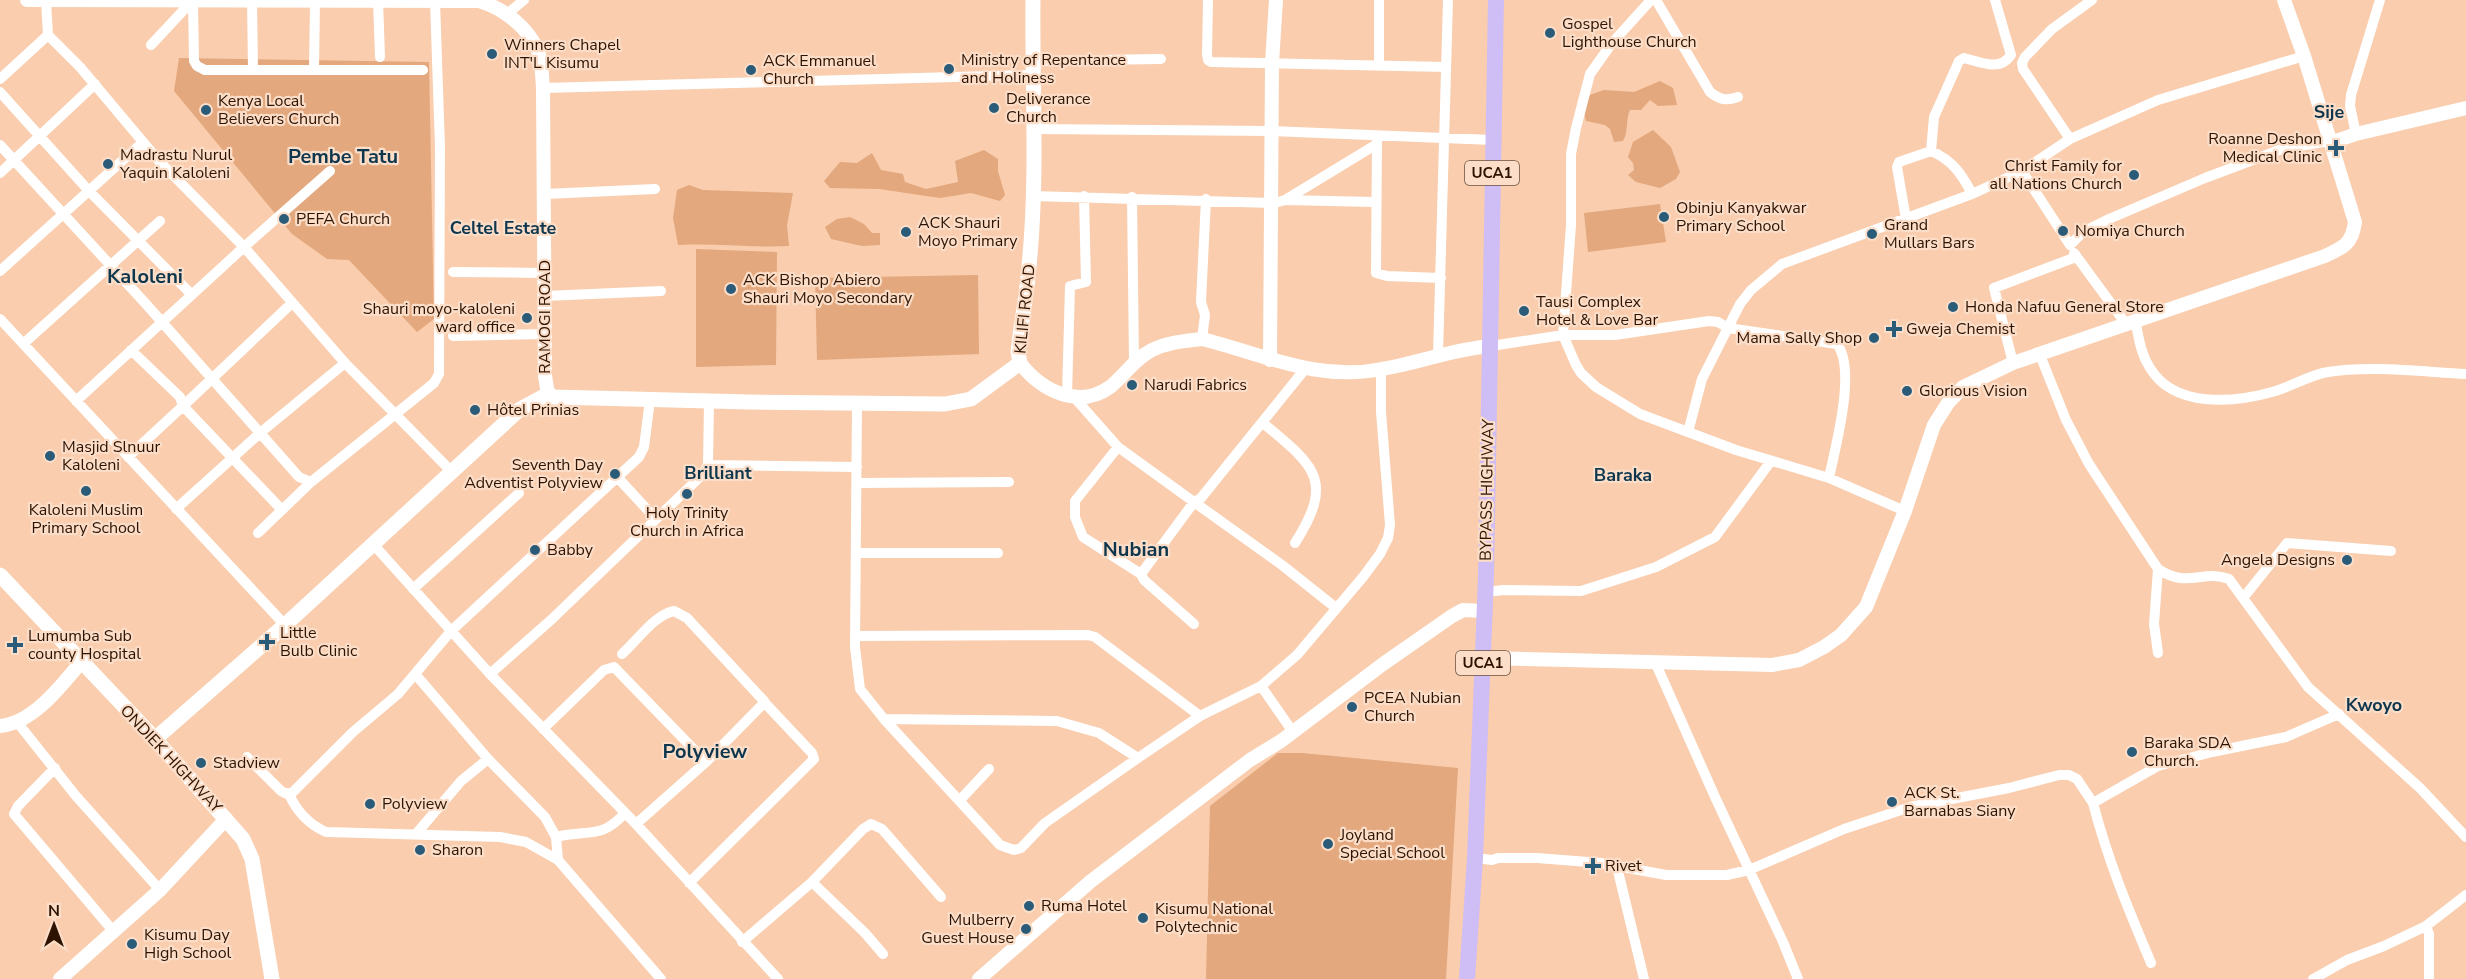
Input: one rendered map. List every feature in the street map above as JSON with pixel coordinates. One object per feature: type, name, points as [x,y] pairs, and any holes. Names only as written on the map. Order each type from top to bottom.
[{"type":"main road","name":"KILIFI ROAD","points":[[1020,363],[1018,352],[1030,265],[1035,129],[1032,68],[1033,0]]},
{"type":"main road","name":"BYPASS HIGHWAY","points":[[1467,979],[1486,592],[1496,0]]},
{"type":"main road","name":"RAMOGI ROAD","points":[[155,738],[285,625],[520,409],[548,394],[555,397],[650,400],[956,403],[971,399],[1020,363]]},
{"type":"main road","name":"ONDIEK HIGHWAY","points":[[0,575],[155,738],[243,839],[252,859],[272,979]]},
{"type":"street","name":"RAMOGI ROAD","points":[[27,0],[479,2],[496,6],[507,14],[534,43],[539,53],[543,88],[545,376],[548,394]]},
{"type":"street","points":[[151,45],[193,0]]},
{"type":"street","points":[[193,0],[194,61],[197,66],[205,70],[423,70]]},
{"type":"street","points":[[507,14],[524,0]]},
{"type":"street","points":[[1208,0],[1208,60],[1215,63],[1446,67]]},
{"type":"street","points":[[1270,360],[1272,63],[1276,0]]},
{"type":"street","points":[[1379,0],[1379,66]]},
{"type":"street","points":[[1438,355],[1448,0]]},
{"type":"street","points":[[1651,0],[1611,42],[1590,74],[1571,154],[1571,225],[1563,335],[1581,373],[1596,387],[1640,414],[1771,462],[1829,478],[1905,512]]},
{"type":"street","points":[[1656,0],[1710,92],[1717,98],[1726,100],[1738,97]]},
{"type":"street","points":[[1931,151],[1934,117],[1959,61],[1964,58],[1998,65],[2006,62],[2011,55],[1995,0]]},
{"type":"street","points":[[2070,139],[2023,69],[2022,63],[2052,29],[2092,0]]},
{"type":"street","points":[[1483,658],[1656,664],[1772,665],[1799,660],[1841,635],[1866,607],[1905,512],[1934,424],[1948,403],[1963,387],[2013,363],[2325,256],[2344,247],[2353,236],[2355,222],[2304,56],[2284,0]]},
{"type":"street","points":[[2356,134],[2350,106],[2351,96],[2380,0]]},
{"type":"street","points":[[46,1],[48,35],[95,84],[159,161],[244,247],[345,363],[451,471]]},
{"type":"street","points":[[378,1],[380,57]]},
{"type":"street","points":[[258,533],[311,482],[434,383],[439,374],[440,147],[435,1]]},
{"type":"street","points":[[252,2],[253,70]]},
{"type":"street","points":[[314,70],[315,2]]},
{"type":"street","points":[[0,79],[48,35]]},
{"type":"street","points":[[1688,432],[1702,379],[1744,297],[1782,264],[1972,194],[2022,171],[2070,139],[2158,100],[2304,56]]},
{"type":"street","points":[[543,88],[1032,68],[1161,59]]},
{"type":"street","points":[[0,173],[95,84]]},
{"type":"street","points":[[0,92],[89,191],[192,295]]},
{"type":"street","points":[[2070,245],[2083,232],[2109,219],[2205,178],[2282,149],[2330,142],[2466,108]]},
{"type":"street","points":[[1035,129],[1271,130],[1377,139],[1443,136],[1493,140]]},
{"type":"street","points":[[1285,200],[1377,139]]},
{"type":"street","points":[[1377,139],[1376,273],[1387,276],[1441,279]]},
{"type":"street","points":[[0,271],[35,237],[143,142]]},
{"type":"street","points":[[0,145],[64,213],[299,477],[311,482]]},
{"type":"street","points":[[1906,219],[1897,167],[1899,162],[1931,151],[1950,162],[1963,175],[1972,194]]},
{"type":"street","points":[[76,401],[330,171]]},
{"type":"street","points":[[2022,171],[2076,257],[2131,322],[2150,369],[2159,380],[2187,396],[2213,400],[2242,399],[2270,393],[2326,372],[2351,369],[2466,374]]},
{"type":"street","points":[[545,194],[655,189]]},
{"type":"street","points":[[1032,196],[1206,199],[1271,203],[1285,200],[1375,202]]},
{"type":"street","points":[[1084,196],[1086,282],[1070,286],[1070,396],[1118,447],[1282,565],[1336,608]]},
{"type":"street","points":[[1132,197],[1134,362]]},
{"type":"street","points":[[1202,339],[1205,315],[1201,302],[1206,199]]},
{"type":"street","points":[[23,344],[160,221]]},
{"type":"street","points":[[2013,363],[1994,288],[2076,257]]},
{"type":"street","points":[[453,272],[545,273]]},
{"type":"street","points":[[545,296],[662,291]]},
{"type":"street","points":[[128,457],[292,303]]},
{"type":"street","points":[[0,319],[285,625]]},
{"type":"street","points":[[1070,396],[1096,394],[1109,387],[1134,362],[1152,351],[1169,344],[1202,339],[1305,369],[1341,372],[1381,370],[1438,355],[1563,335],[1615,335],[1709,321],[1718,322],[1728,328],[1833,343],[1841,349],[1846,401],[1829,478]]},
{"type":"street","points":[[453,336],[545,334]]},
{"type":"street","points":[[131,350],[180,397],[183,406],[282,510]]},
{"type":"street","points":[[2040,355],[2066,420],[2089,464],[2158,569],[2182,580],[2221,576],[2229,579],[2308,687],[2420,788],[2466,837]]},
{"type":"street","points":[[176,509],[260,433],[345,363]]},
{"type":"street","name":"KILIFI ROAD","points":[[1020,363],[1030,376],[1051,391],[1070,396]]},
{"type":"street","points":[[1141,574],[1194,502],[1201,498],[1305,369]]},
{"type":"street","points":[[857,403],[855,636],[856,667],[860,689],[1000,845],[1014,850],[1022,848],[1045,823],[1200,716],[1261,686],[1297,655],[1380,554],[1390,530],[1381,412],[1381,370]]},
{"type":"street","points":[[289,794],[353,732],[398,694],[451,631],[618,478],[642,452],[650,400]]},
{"type":"street","points":[[489,674],[559,612],[702,475],[708,465],[709,401]]},
{"type":"street","points":[[1263,423],[1302,456],[1315,478],[1313,514],[1295,543]]},
{"type":"street","points":[[1118,447],[1075,501],[1075,517],[1083,537],[1141,574],[1144,580],[1194,624]]},
{"type":"street","points":[[1486,592],[1503,590],[1581,591],[1656,567],[1715,537],[1771,462]]},
{"type":"street","points":[[708,465],[857,466]]},
{"type":"street","points":[[618,478],[656,519]]},
{"type":"street","points":[[857,483],[1009,482]]},
{"type":"street","points":[[413,588],[519,493]]},
{"type":"street","points":[[2244,597],[2287,543],[2391,551]]},
{"type":"street","points":[[374,544],[489,674],[636,824],[778,979]]},
{"type":"street","points":[[856,553],[998,553]]},
{"type":"street","points":[[2158,569],[2154,624],[2158,653]]},
{"type":"street","points":[[622,654],[657,620],[674,610],[687,618],[814,754],[814,759],[689,884]]},
{"type":"street","points":[[979,979],[1091,881],[1250,760],[1293,732],[1452,616],[1463,610],[1484,611]]},
{"type":"street","points":[[855,636],[1088,635],[1095,637],[1200,716]]},
{"type":"street","points":[[0,726],[17,722],[40,705],[81,662]]},
{"type":"street","points":[[1656,664],[1784,942],[1798,979]]},
{"type":"street","points":[[543,729],[604,670],[614,668],[706,762]]},
{"type":"street","points":[[416,675],[488,759],[545,817],[556,837],[558,860]]},
{"type":"street","points":[[1261,686],[1293,732]]},
{"type":"street","points":[[636,824],[706,762],[764,702]]},
{"type":"street","points":[[2093,803],[2158,766],[2286,737],[2338,714]]},
{"type":"street","points":[[884,718],[1057,721],[1099,733],[1137,758]]},
{"type":"street","points":[[17,722],[160,890]]},
{"type":"street","points":[[247,757],[282,792],[289,794],[300,813],[314,826],[326,832],[416,834],[514,839],[526,842],[558,860],[661,979]]},
{"type":"street","points":[[416,834],[461,781],[488,759]]},
{"type":"street","points":[[55,768],[18,806],[14,814],[114,932]]},
{"type":"street","points":[[960,800],[989,769]]},
{"type":"street","points":[[1474,858],[1492,860],[1537,858],[1601,863],[1666,875],[1738,874],[1844,829],[1910,807],[2009,789],[2059,774],[2069,774],[2077,779],[2093,803],[2099,831],[2114,877],[2151,963]]},
{"type":"street","points":[[556,837],[601,832],[614,825],[625,813]]},
{"type":"street","points":[[60,979],[160,890],[226,819]]},
{"type":"street","points":[[742,942],[812,882],[863,829],[871,824],[882,829],[941,897]]},
{"type":"street","points":[[1617,867],[1644,979]]},
{"type":"street","points":[[812,882],[865,933],[883,954]]},
{"type":"street","points":[[2313,979],[2347,960],[2426,926],[2466,895]]},
{"type":"street","points":[[2426,926],[2429,934],[2429,979]]},
{"type":"shaded area","points":[[179,58],[429,62],[434,319],[417,332],[349,260],[327,259],[292,234],[174,91]]},
{"type":"shaded area","points":[[1660,81],[1673,88],[1677,105],[1658,106],[1650,100],[1641,110],[1630,110],[1623,141],[1614,142],[1610,129],[1605,125],[1586,121],[1583,108],[1587,96],[1604,90],[1634,92]]},
{"type":"shaded area","points":[[1653,130],[1671,147],[1680,172],[1676,179],[1660,188],[1636,182],[1628,175],[1634,170],[1633,163],[1628,157],[1633,142]]},
{"type":"shaded area","points":[[984,150],[998,159],[998,171],[1005,195],[1000,201],[971,193],[940,198],[879,189],[830,188],[824,181],[840,162],[857,163],[872,153],[881,170],[903,174],[905,182],[926,189],[958,182],[955,161]]},
{"type":"shaded area","points":[[689,185],[703,190],[793,193],[787,225],[789,246],[678,245],[673,218],[677,190]]},
{"type":"shaded area","points":[[1660,204],[1666,242],[1588,252],[1584,213]]},
{"type":"shaded area","points":[[850,217],[864,224],[872,233],[880,233],[880,245],[862,246],[831,239],[825,227],[837,219]]},
{"type":"shaded area","points":[[696,249],[777,252],[776,365],[696,367]]},
{"type":"shaded area","points":[[978,275],[979,354],[817,360],[815,278]]},
{"type":"shaded area","name":"Joyland Special School","points":[[1278,753],[1302,753],[1458,768],[1446,979],[1206,979],[1210,806]]},
{"type":"place","name":"Gospel Lighthouse Church","points":[[1550,33]]},
{"type":"place","name":"Winners Chapel INT'L Kisumu","points":[[492,54]]},
{"type":"place","name":"Ministry of Repentance and Holiness","points":[[949,69]]},
{"type":"place","name":"ACK Emmanuel Church","points":[[751,70]]},
{"type":"place","name":"Deliverance Church","points":[[994,108]]},
{"type":"place","name":"Kenya Local Believers Church","points":[[206,110]]},
{"type":"place","name":"Roanne Deshon Medical Clinic","points":[[2336,148]]},
{"type":"place","name":"Madrastu Nurul Yaquin Kaloleni","points":[[108,164]]},
{"type":"place","name":"Christ Family for all Nations Church","points":[[2134,175]]},
{"type":"place","name":"Obinju Kanyakwar Primary School","points":[[1664,217]]},
{"type":"place","name":"PEFA Church","points":[[284,219]]},
{"type":"place","name":"Nomiya Church","points":[[2063,231]]},
{"type":"place","name":"ACK Shauri Moyo Primary","points":[[906,232]]},
{"type":"place","name":"Grand Mullars Bars","points":[[1872,234]]},
{"type":"place","name":"ACK Bishop Abiero Shauri Moyo Secondary","points":[[731,289]]},
{"type":"place","name":"Honda Nafuu General Store","points":[[1953,307]]},
{"type":"place","name":"Tausi Complex Hotel & Love Bar","points":[[1524,311]]},
{"type":"place","name":"Shauri moyo-kaloleni ward office","points":[[527,318]]},
{"type":"place","name":"Gweja Chemist","points":[[1894,329]]},
{"type":"place","name":"Mama Sally Shop","points":[[1874,338]]},
{"type":"place","name":"Narudi Fabrics","points":[[1132,385]]},
{"type":"place","name":"Glorious Vision","points":[[1907,391]]},
{"type":"place","name":"Hôtel Prinias","points":[[475,410]]},
{"type":"place","name":"Masjid Slnuur Kaloleni","points":[[50,456]]},
{"type":"place","name":"Seventh Day Adventist Polyview","points":[[615,474]]},
{"type":"place","name":"Kaloleni Muslim Primary School","points":[[86,491]]},
{"type":"place","name":"Holy Trinity Church in Africa","points":[[687,494]]},
{"type":"place","name":"Babby","points":[[535,550]]},
{"type":"place","name":"Angela Designs","points":[[2347,560]]},
{"type":"place","name":"Little Bulb Clinic","points":[[267,642]]},
{"type":"place","name":"Lumumba Sub county Hospital","points":[[15,645]]},
{"type":"place","name":"PCEA Nubian Church","points":[[1352,707]]},
{"type":"place","name":"Baraka SDA Church.","points":[[2132,752]]},
{"type":"place","name":"Stadview","points":[[201,763]]},
{"type":"place","name":"ACK St. Barnabas Siany","points":[[1892,802]]},
{"type":"place","name":"Polyview","points":[[370,804]]},
{"type":"place","name":"Joyland Special School","points":[[1328,844]]},
{"type":"place","name":"Sharon","points":[[420,850]]},
{"type":"place","name":"Rivet","points":[[1593,866]]},
{"type":"place","name":"Ruma Hotel","points":[[1029,906]]},
{"type":"place","name":"Kisumu National Polytechnic","points":[[1143,918]]},
{"type":"place","name":"Mulberry Guest House","points":[[1026,929]]},
{"type":"place","name":"Kisumu Day High School","points":[[132,944]]},
{"type":"district","name":"Sije","points":[[2329,112]]},
{"type":"district","name":"Pembe Tatu","points":[[343,156]]},
{"type":"district","name":"Celtel Estate","points":[[503,228]]},
{"type":"district","name":"Kaloleni","points":[[145,276]]},
{"type":"district","name":"Brilliant","points":[[718,473]]},
{"type":"district","name":"Baraka","points":[[1623,475]]},
{"type":"district","name":"Nubian","points":[[1136,549]]},
{"type":"district","name":"Kwoyo","points":[[2374,705]]},
{"type":"district","name":"Polyview","points":[[705,751]]}]
